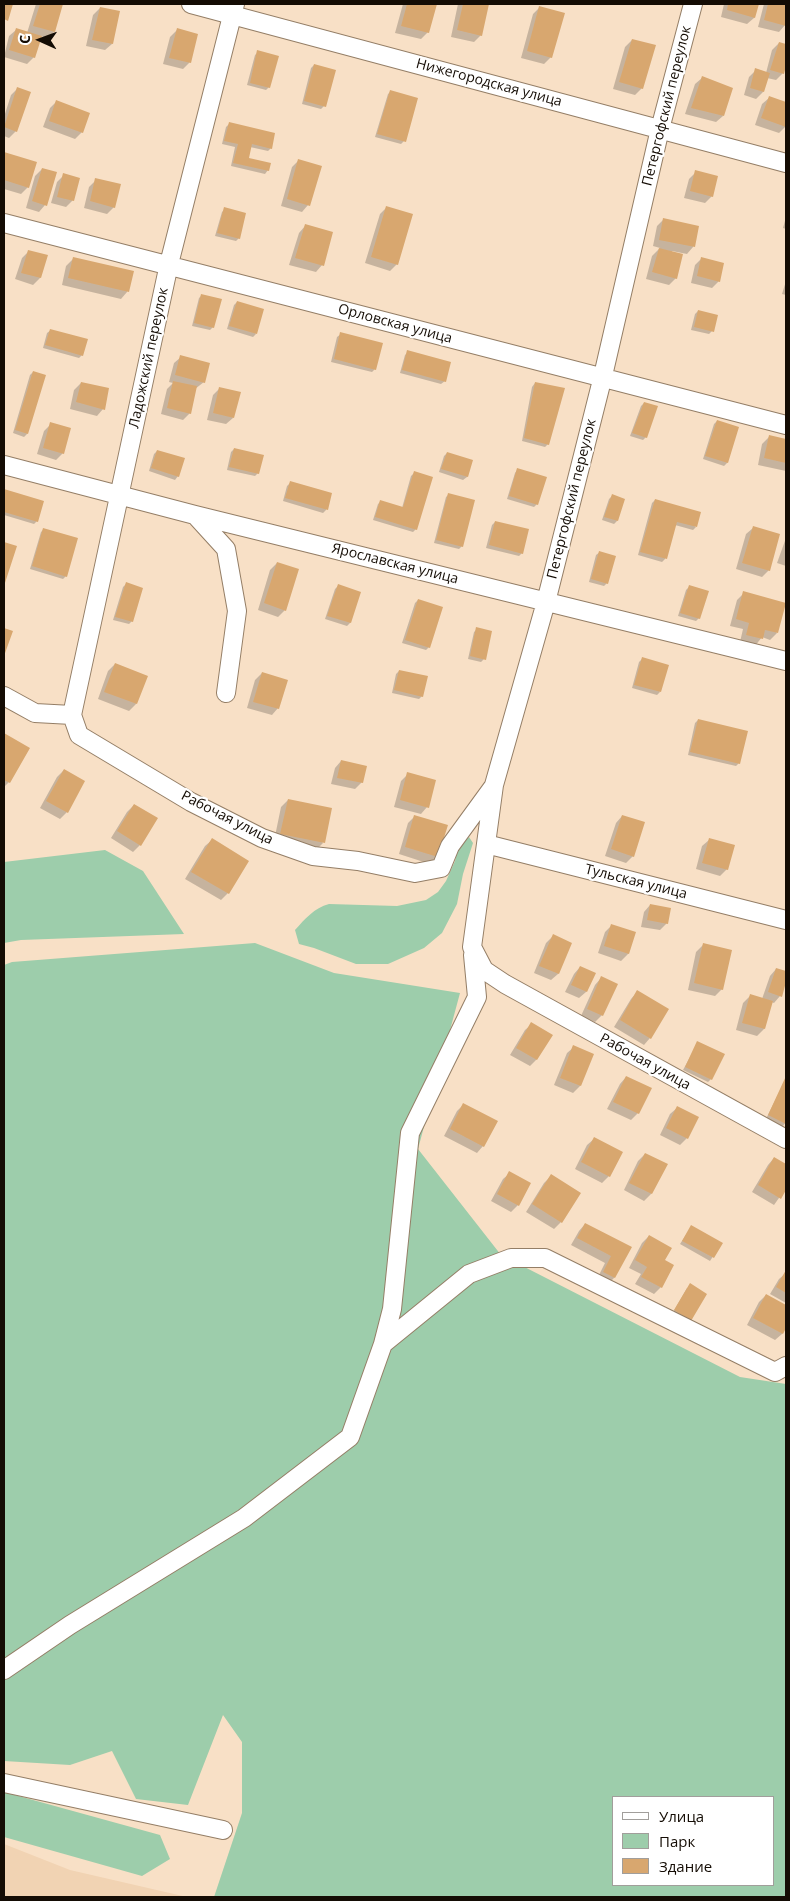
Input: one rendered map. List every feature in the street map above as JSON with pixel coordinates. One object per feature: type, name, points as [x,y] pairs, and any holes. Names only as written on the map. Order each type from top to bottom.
[{"type":"street","name":"Нижегородская улица","points":[[191,4],[233,9],[786,163]]},
{"type":"street","name":"Петергофский переулок","points":[[4,1670],[70,1625],[244,1518],[350,1437],[384,1344],[392,1309],[410,1134],[477,997],[472,948],[494,785],[546,602],[602,380],[660,129],[693,4]]},
{"type":"street","name":"Ладожский переулок","points":[[72,715],[169,264],[233,9]]},
{"type":"street","name":"Орловская улица","points":[[4,223],[169,264],[602,380],[786,425]]},
{"type":"street","name":"Ярославская улица","points":[[4,465],[195,515],[786,661]]},
{"type":"street","points":[[195,515],[226,549],[237,611],[226,693]]},
{"type":"street","points":[[4,696],[35,713],[72,715]]},
{"type":"street","name":"Рабочая улица","points":[[72,715],[79,735],[192,802],[262,838],[313,856],[358,861],[415,873],[441,868],[450,846],[494,785]]},
{"type":"street","name":"Тульская улица","points":[[486,844],[786,920]]},
{"type":"street","name":"Рабочая улица","points":[[472,948],[484,970],[505,984],[786,1139]]},
{"type":"street","points":[[384,1344],[469,1274],[511,1258],[545,1258],[775,1372],[786,1366]]},
{"type":"street","points":[[4,1783],[224,1830]]},
{"type":"shaded area","points":[[4,1844],[70,1870],[187,1897],[4,1897]]},
{"type":"green space","points":[[469,837],[473,843],[463,874],[457,904],[442,933],[424,948],[388,964],[356,964],[299,944],[295,930],[310,914],[329,904],[397,906],[426,900],[438,892],[446,881],[455,861],[458,847]]},
{"type":"green space","points":[[105,850],[143,871],[184,934],[21,940],[4,943],[4,862]]},
{"type":"green space","points":[[255,943],[334,973],[460,993],[418,1149],[501,1255],[740,1377],[786,1384],[786,1897],[214,1897],[242,1813],[242,1742],[223,1715],[188,1805],[136,1799],[112,1751],[70,1765],[4,1761],[4,965],[12,962]]},
{"type":"green space","points":[[4,1792],[160,1835],[170,1859],[142,1876],[4,1837]]},
{"type":"building","points":[[4,4],[13,4],[8,21],[4,19]]},
{"type":"building","points":[[40,4],[63,4],[55,32],[33,26]]},
{"type":"building","points":[[407,4],[437,4],[429,33],[401,26]]},
{"type":"building","points":[[463,4],[489,4],[482,36],[457,30]]},
{"type":"building","points":[[728,4],[759,4],[755,18],[727,10]]},
{"type":"building","points":[[768,4],[786,4],[786,26],[764,20]]},
{"type":"building","points":[[539,6],[565,13],[552,58],[527,51]]},
{"type":"building","points":[[100,7],[120,11],[113,44],[92,40]]},
{"type":"building","points":[[16,28],[42,36],[35,58],[9,50]]},
{"type":"building","points":[[177,28],[198,34],[191,63],[169,58]]},
{"type":"building","points":[[632,39],[656,45],[643,89],[619,82]]},
{"type":"building","points":[[779,42],[786,44],[784,74],[770,70]]},
{"type":"building","points":[[257,50],[279,56],[270,88],[250,83]]},
{"type":"building","points":[[314,64],[336,70],[326,107],[304,101]]},
{"type":"building","points":[[755,68],[770,73],[764,92],[750,88]]},
{"type":"building","points":[[702,76],[733,88],[724,116],[691,108]]},
{"type":"building","points":[[17,87],[31,92],[17,132],[4,127]]},
{"type":"building","points":[[390,90],[418,98],[406,142],[377,134]]},
{"type":"building","points":[[769,96],[786,102],[786,127],[761,118]]},
{"type":"building","points":[[56,100],[90,113],[83,133],[49,121]]},
{"type":"building","points":[[229,122],[275,133],[272,149],[252,144],[249,158],[271,163],[269,171],[233,163],[238,144],[224,141]]},
{"type":"building","points":[[4,152],[37,162],[29,188],[4,180]]},
{"type":"building","points":[[298,159],[322,166],[310,206],[287,199]]},
{"type":"building","points":[[42,168],[57,172],[47,206],[32,201]]},
{"type":"building","points":[[695,170],[718,176],[713,197],[690,191]]},
{"type":"building","points":[[63,173],[80,178],[74,201],[57,197]]},
{"type":"building","points":[[95,178],[121,184],[115,208],[90,201]]},
{"type":"building","points":[[386,206],[413,214],[398,265],[371,257]]},
{"type":"building","points":[[224,207],[246,213],[240,239],[217,233]]},
{"type":"building","points":[[663,218],[699,226],[695,247],[659,240]]},
{"type":"building","points":[[305,224],[333,232],[324,266],[295,258]]},
{"type":"building","points":[[659,248],[683,254],[677,279],[652,272]]},
{"type":"building","points":[[28,250],[48,255],[41,278],[21,273]]},
{"type":"building","points":[[73,257],[134,271],[129,292],[68,278]]},
{"type":"building","points":[[701,257],[724,263],[720,282],[697,276]]},
{"type":"building","points":[[201,294],[222,299],[214,328],[194,323]]},
{"type":"building","points":[[237,301],[264,309],[257,334],[229,326]]},
{"type":"building","points":[[698,310],[718,315],[714,332],[694,327]]},
{"type":"building","points":[[50,329],[88,339],[83,356],[45,345]]},
{"type":"building","points":[[340,332],[383,343],[376,370],[334,359]]},
{"type":"building","points":[[407,350],[451,362],[446,382],[402,370]]},
{"type":"building","points":[[180,355],[210,363],[205,383],[175,375]]},
{"type":"building","points":[[33,371],[46,375],[28,434],[15,430]]},
{"type":"building","points":[[173,381],[197,386],[191,414],[167,408]]},
{"type":"building","points":[[81,382],[109,388],[105,410],[76,402]]},
{"type":"building","points":[[535,382],[565,388],[549,445],[524,438]]},
{"type":"building","points":[[219,387],[241,392],[234,418],[213,413]]},
{"type":"building","points":[[644,402],[658,406],[647,438],[632,433]]},
{"type":"building","points":[[717,420],[739,427],[728,463],[705,456]]},
{"type":"building","points":[[50,422],[71,428],[64,454],[43,448]]},
{"type":"building","points":[[769,435],[786,439],[786,463],[764,458]]},
{"type":"building","points":[[234,448],[264,455],[259,474],[229,467]]},
{"type":"building","points":[[157,450],[185,458],[179,477],[151,468]]},
{"type":"building","points":[[447,452],[473,460],[468,477],[441,469]]},
{"type":"building","points":[[517,468],[547,477],[538,505],[509,496]]},
{"type":"building","points":[[414,471],[433,477],[417,530],[375,517],[380,500],[403,507]]},
{"type":"building","points":[[290,481],[332,493],[328,510],[285,498]]},
{"type":"building","points":[[4,489],[44,501],[38,522],[4,512]]},
{"type":"building","points":[[448,493],[475,500],[463,547],[436,540]]},
{"type":"building","points":[[612,494],[625,499],[618,521],[604,517]]},
{"type":"building","points":[[655,499],[701,512],[697,527],[677,522],[667,559],[640,552]]},
{"type":"building","points":[[495,521],[529,529],[523,554],[489,545]]},
{"type":"building","points":[[753,526],[780,534],[770,571],[742,563]]},
{"type":"building","points":[[43,528],[78,538],[67,577],[32,566]]},
{"type":"building","points":[[4,542],[17,546],[4,586]]},
{"type":"building","points":[[599,551],[616,556],[608,584],[591,579]]},
{"type":"building","points":[[277,562],[299,569],[286,611],[264,603]]},
{"type":"building","points":[[126,582],[143,588],[133,622],[115,617]]},
{"type":"building","points":[[338,584],[361,592],[351,623],[327,616]]},
{"type":"building","points":[[689,585],[709,591],[700,619],[680,613]]},
{"type":"building","points":[[743,591],[786,603],[778,633],[765,630],[763,639],[746,635],[749,623],[736,619]]},
{"type":"building","points":[[418,599],[443,607],[430,648],[405,640]]},
{"type":"building","points":[[476,627],[492,631],[486,660],[470,656]]},
{"type":"building","points":[[4,628],[13,631],[4,656]]},
{"type":"building","points":[[642,657],[669,665],[661,692],[634,685]]},
{"type":"building","points":[[115,663],[148,676],[137,704],[104,692]]},
{"type":"building","points":[[399,670],[428,676],[423,697],[394,690]]},
{"type":"building","points":[[262,672],[288,680],[279,709],[253,702]]},
{"type":"building","points":[[698,719],[748,731],[740,764],[690,752]]},
{"type":"building","points":[[4,733],[30,748],[10,783],[4,780]]},
{"type":"building","points":[[341,760],[367,766],[363,783],[337,778]]},
{"type":"building","points":[[64,769],[85,781],[68,813],[46,801]]},
{"type":"building","points":[[407,772],[436,780],[429,808],[400,800]]},
{"type":"building","points":[[288,799],[332,808],[325,843],[280,834]]},
{"type":"building","points":[[134,804],[158,818],[141,846],[117,831]]},
{"type":"building","points":[[414,815],[448,825],[438,857],[405,847]]},
{"type":"building","points":[[622,815],[645,822],[634,857],[611,849]]},
{"type":"building","points":[[212,838],[249,861],[229,894],[191,872]]},
{"type":"building","points":[[709,838],[735,845],[728,870],[702,863]]},
{"type":"building","points":[[650,904],[671,908],[668,924],[647,920]]},
{"type":"building","points":[[611,924],[636,932],[629,954],[604,946]]},
{"type":"building","points":[[553,934],[572,943],[559,974],[539,966]]},
{"type":"building","points":[[703,943],[732,950],[723,990],[694,983]]},
{"type":"building","points":[[580,966],[596,973],[587,992],[571,985]]},
{"type":"building","points":[[776,968],[786,971],[786,982],[782,997],[768,992]]},
{"type":"building","points":[[601,976],[618,984],[603,1016],[587,1009]]},
{"type":"building","points":[[637,990],[669,1009],[651,1039],[620,1020]]},
{"type":"building","points":[[750,994],[773,1001],[765,1029],[742,1023]]},
{"type":"building","points":[[531,1022],[553,1035],[537,1060],[516,1048]]},
{"type":"building","points":[[697,1041],[725,1054],[712,1080],[685,1067]]},
{"type":"building","points":[[573,1045],[594,1054],[581,1086],[560,1078]]},
{"type":"building","points":[[626,1076],[652,1088],[639,1114],[613,1102]]},
{"type":"building","points":[[786,1076],[786,1124],[768,1115]]},
{"type":"building","points":[[463,1103],[498,1121],[484,1147],[450,1129]]},
{"type":"building","points":[[677,1106],[699,1117],[688,1139],[666,1128]]},
{"type":"building","points":[[594,1137],[623,1152],[610,1177],[581,1162]]},
{"type":"building","points":[[645,1153],[668,1164],[652,1194],[629,1183]]},
{"type":"building","points":[[774,1157],[786,1164],[786,1190],[781,1199],[758,1185]]},
{"type":"building","points":[[509,1171],[531,1183],[519,1206],[497,1194]]},
{"type":"building","points":[[551,1174],[581,1193],[562,1223],[532,1204]]},
{"type":"building","points":[[585,1223],[632,1247],[615,1278],[603,1272],[611,1256],[577,1238]]},
{"type":"building","points":[[691,1225],[723,1243],[714,1258],[682,1241]]},
{"type":"building","points":[[649,1235],[672,1248],[665,1260],[674,1265],[662,1288],[641,1277],[647,1267],[635,1260]]},
{"type":"building","points":[[786,1270],[786,1293],[776,1287]]},
{"type":"building","points":[[690,1283],[707,1294],[691,1321],[674,1310]]},
{"type":"building","points":[[766,1294],[786,1305],[786,1328],[783,1334],[753,1318]]}]
